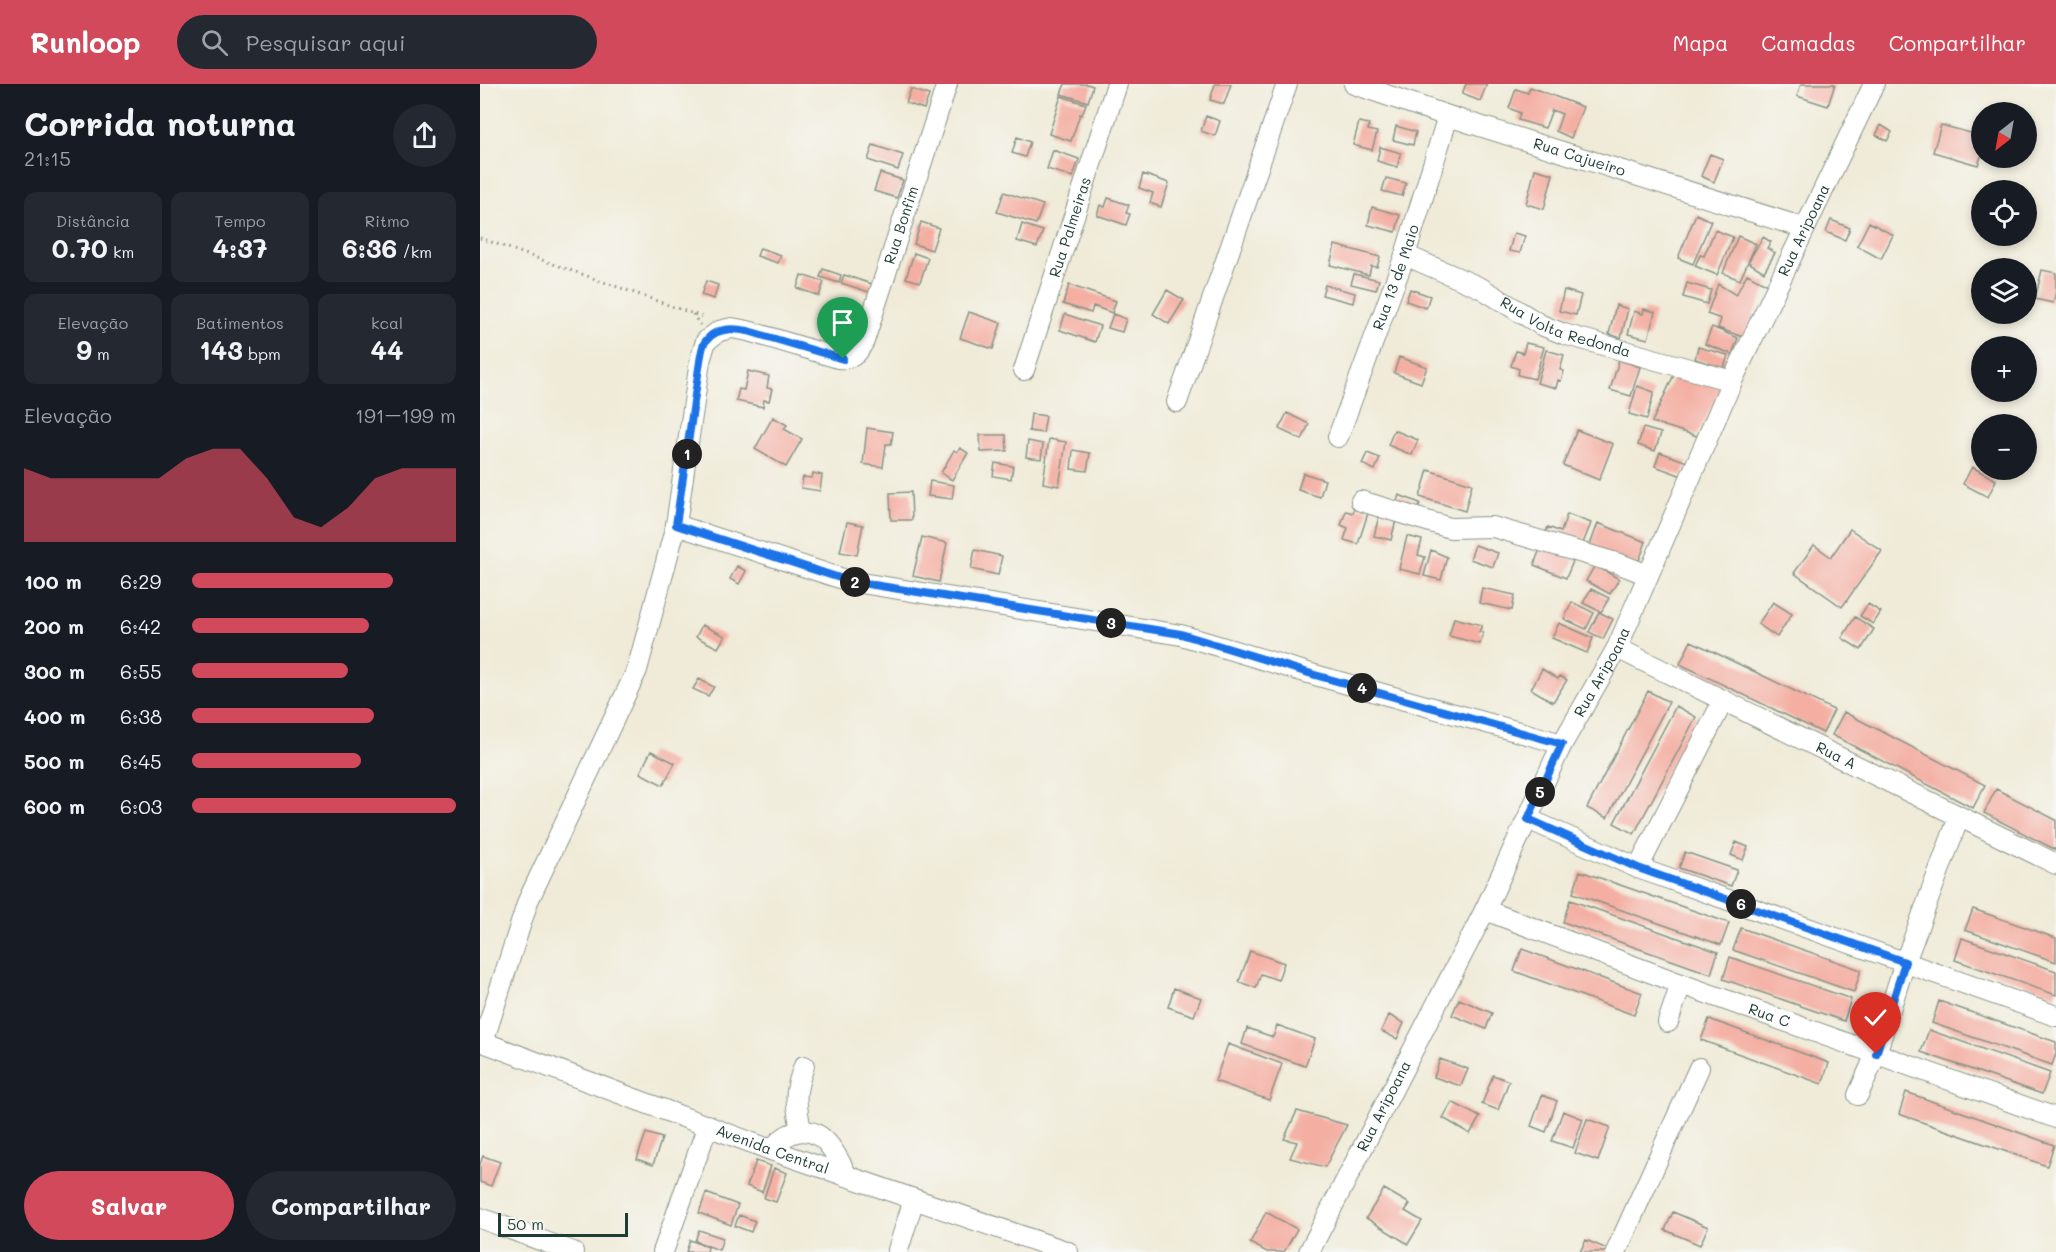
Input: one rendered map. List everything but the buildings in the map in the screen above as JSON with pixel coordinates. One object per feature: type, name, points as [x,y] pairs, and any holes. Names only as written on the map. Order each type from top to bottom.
[{"type":"street","name":"Rua Bonfim","points":[[740,329],[838,358],[849,359],[859,351],[947,84]]},
{"type":"street","name":"Rua Palmeiras","points":[[1024,370],[1117,84]]},
{"type":"street","points":[[1177,402],[1287,84]]},
{"type":"street","name":"Rua Cajueiro","points":[[1354,84],[1448,116],[1804,228]]},
{"type":"street","name":"Rua Aripoana","points":[[1309,1252],[1485,910],[1562,744],[1617,648],[1732,381],[1874,84]]},
{"type":"street","name":"Rua 13 de Maio","points":[[1338,437],[1405,255],[1448,116]]},
{"type":"street","name":"Rua Volta Redonda","points":[[1405,255],[1481,288],[1541,325],[1564,334],[1732,381]]},
{"type":"street","points":[[481,1042],[528,901],[637,670],[676,525],[706,341],[719,331],[740,329]]},
{"type":"street","points":[[1360,501],[1450,528],[1493,527],[1620,564],[1648,575]]},
{"type":"street","points":[[676,525],[849,581],[1181,634],[1315,675],[1562,744]]},
{"type":"street","name":"Rua A","points":[[1617,648],[2056,864]]},
{"type":"street","points":[[1638,868],[1723,701]]},
{"type":"street","points":[[1858,1095],[1876,1054],[1905,962],[1959,817]]},
{"type":"street","points":[[1528,819],[1638,868],[2056,1016]]},
{"type":"street","name":"Rua C","points":[[1485,910],[1681,984],[2056,1118]]},
{"type":"street","points":[[1668,1022],[1681,984]]},
{"type":"street","name":"Avenida Central","points":[[481,1042],[771,1149],[1068,1252]]},
{"type":"street","points":[[801,1131],[795,1096],[804,1066]]},
{"type":"street","points":[[1616,1252],[1699,1068]]},
{"type":"street","points":[[663,1252],[708,1125]]},
{"type":"street","points":[[771,1149],[791,1133],[801,1131],[812,1133],[834,1148],[847,1176]]},
{"type":"street","points":[[898,1250],[914,1199]]},
{"type":"street","points":[[480,1218],[573,1252]]},
{"type":"path","points":[[480,238],[740,329]]},
{"type":"route","points":[[843,359],[732,328],[719,331],[706,341],[700,361],[676,525],[849,581],[1181,634],[1315,675],[1562,744],[1528,819],[1638,868],[1905,962],[1876,1054]]}]
